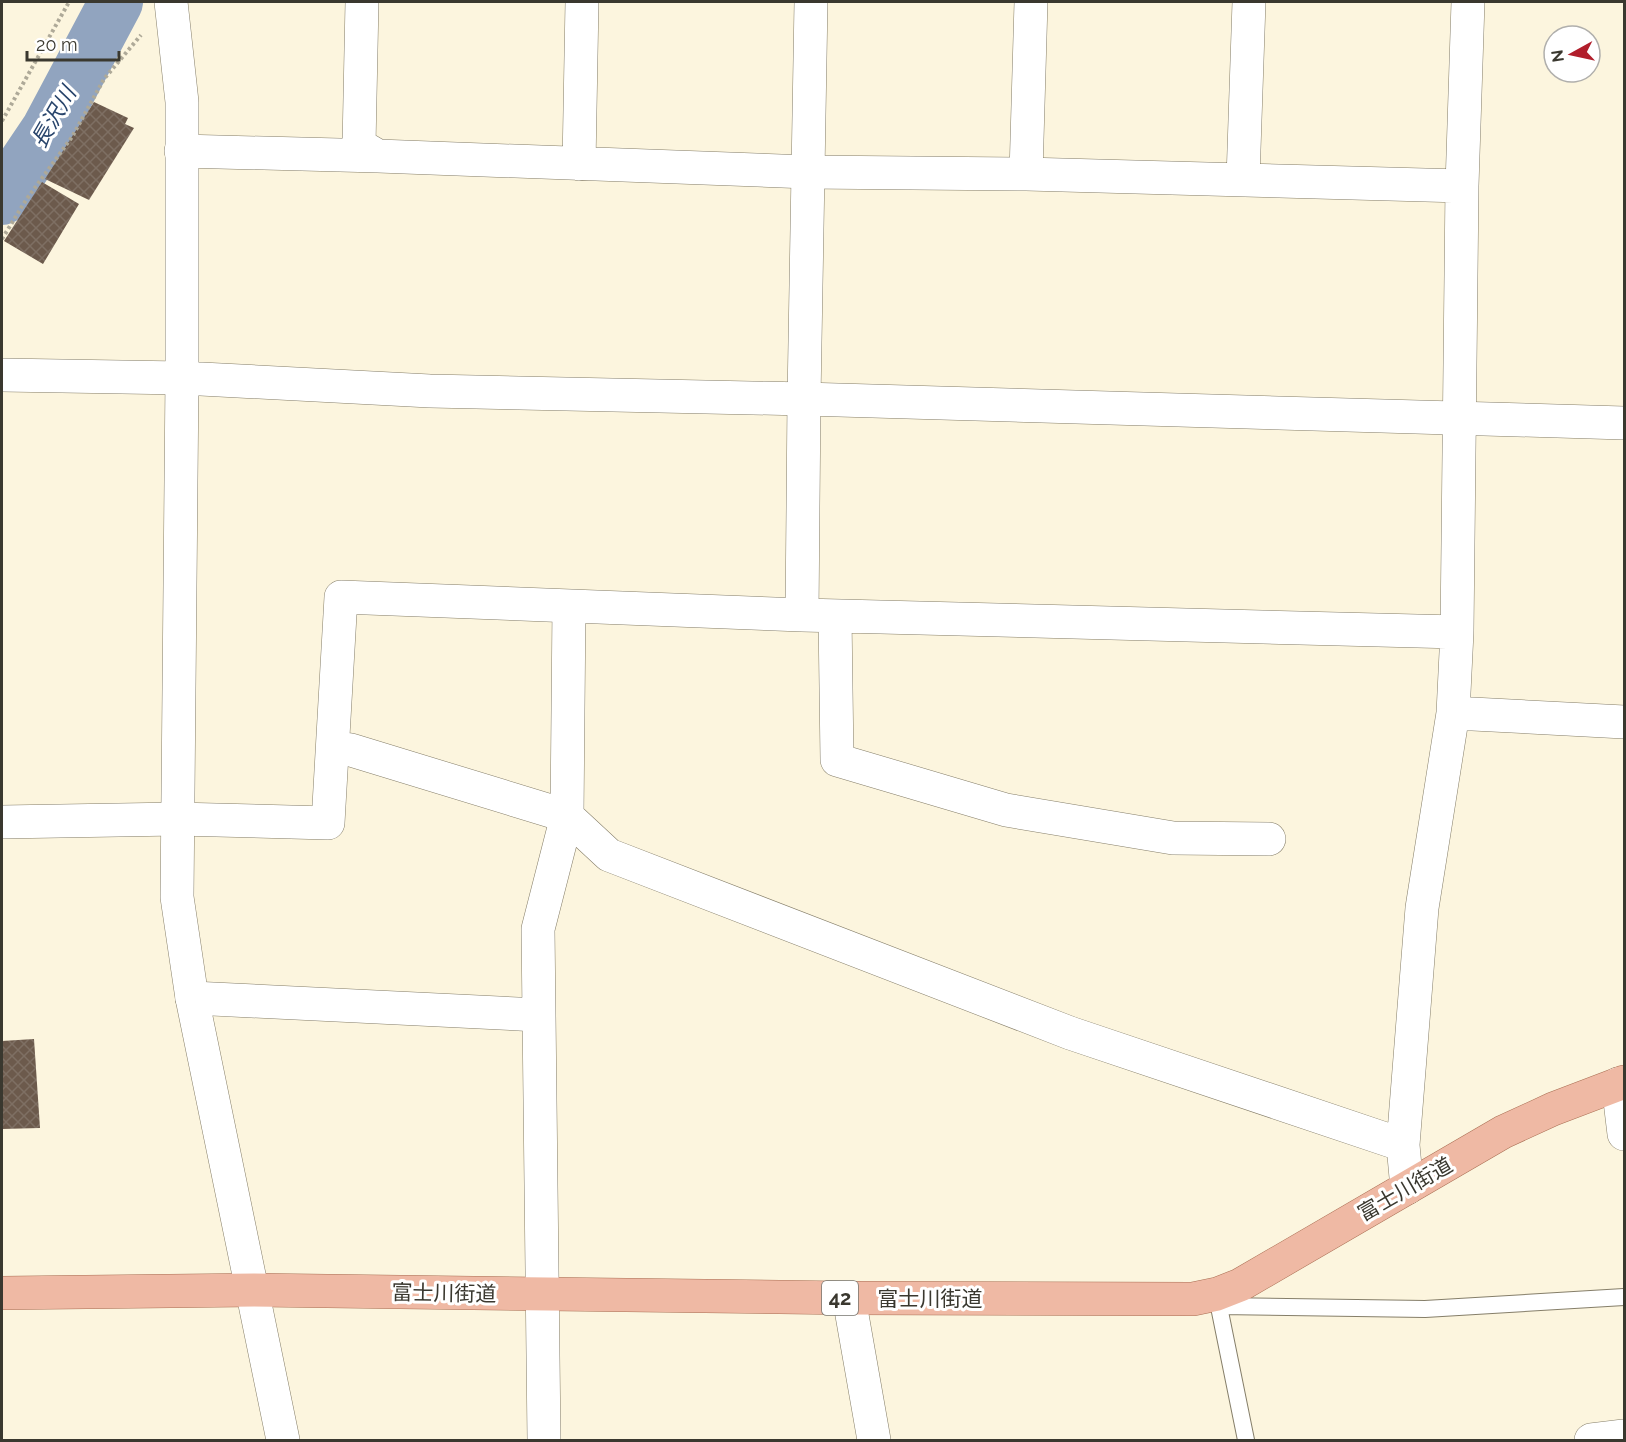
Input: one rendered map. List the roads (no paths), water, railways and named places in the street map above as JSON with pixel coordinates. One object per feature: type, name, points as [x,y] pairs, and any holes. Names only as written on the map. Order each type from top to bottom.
[{"type":"main road","name":"富士川街道","points":[[2,1293],[254,1290],[849,1298],[1218,1300],[1503,1132],[1621,1083]]},
{"type":"street","points":[[362,2],[359,145],[378,156]]},
{"type":"street","points":[[579,164],[582,2]]},
{"type":"street","points":[[802,615],[811,2]]},
{"type":"street","points":[[1026,174],[1031,2]]},
{"type":"street","points":[[1243,179],[1249,2]]},
{"type":"street","points":[[1407,1188],[1403,1145],[1422,908],[1453,713],[1457,632],[1462,186],[1468,2]]},
{"type":"street","points":[[171,3],[182,102],[177,897],[192,998],[254,1290],[283,1440]]},
{"type":"street","points":[[181,151],[808,172],[1026,174],[1462,186]]},
{"type":"street","points":[[2,375],[182,378],[430,391],[804,399],[1624,423]]},
{"type":"street","points":[[2,822],[177,819],[328,823],[341,597],[802,615],[1457,632]]},
{"type":"street","points":[[544,1440],[538,929],[567,816],[569,606]]},
{"type":"street","points":[[835,615],[837,760],[1006,810],[1173,838],[1269,839]]},
{"type":"street","points":[[1453,713],[1624,722]]},
{"type":"street","points":[[333,747],[351,750],[567,816],[609,855],[1070,1033],[1403,1145]]},
{"type":"street","points":[[192,998],[539,1015]]},
{"type":"street","points":[[1621,1083],[1624,1134]]},
{"type":"street","points":[[849,1298],[874,1440]]},
{"type":"street","points":[[1591,1440],[1624,1436]]},
{"type":"lane","points":[[1246,1440],[1218,1300],[1425,1309],[1624,1296]]},
{"type":"waterway","name":"長沢川","points":[[2,198],[48,130],[116,2]]}]
